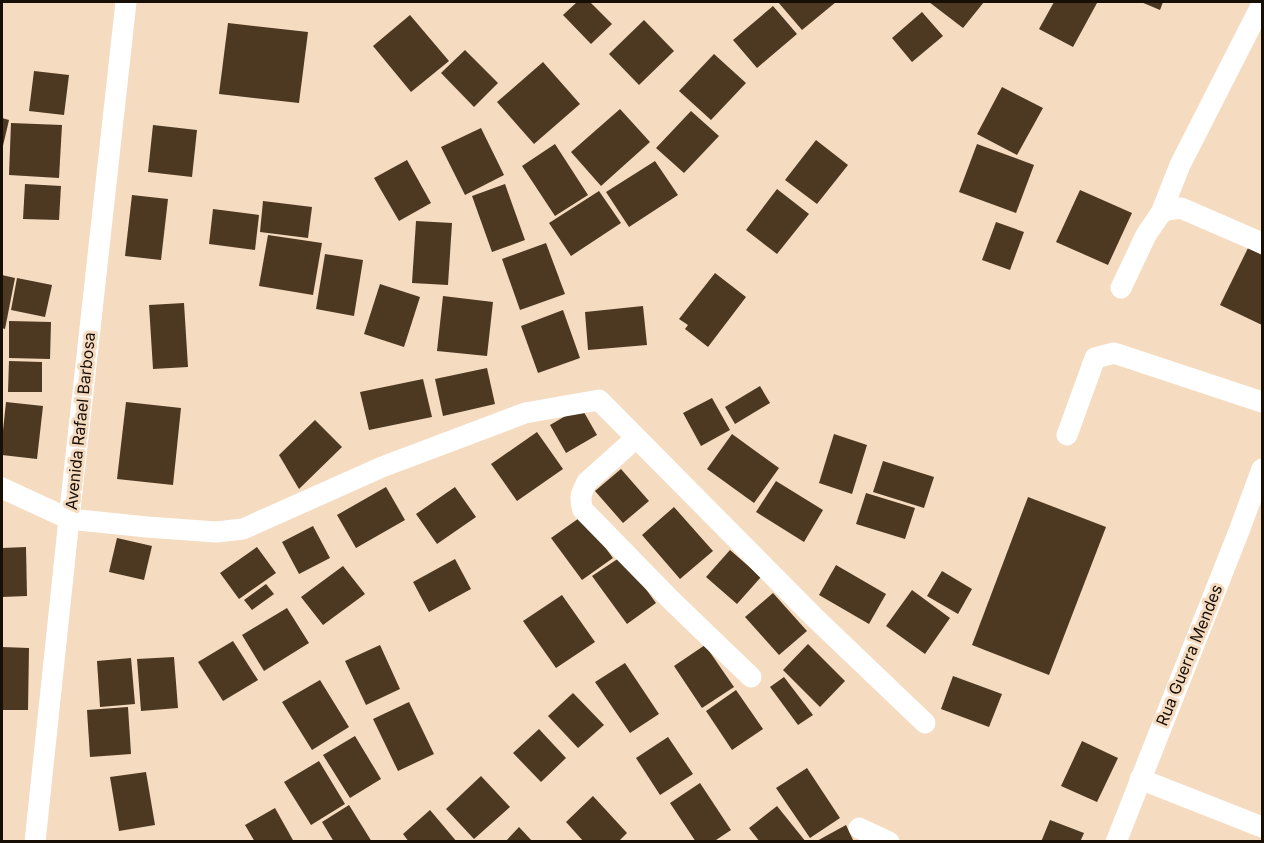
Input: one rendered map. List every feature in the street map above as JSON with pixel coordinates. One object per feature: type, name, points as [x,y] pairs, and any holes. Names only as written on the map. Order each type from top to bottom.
[{"type":"street","name":"Avenida Rafael Barbosa","points":[[35,842],[126,2]]},
{"type":"street","points":[[1121,288],[1146,235],[1161,213],[1180,165],[1263,4]]},
{"type":"street","points":[[1161,213],[1181,208],[1263,243]]},
{"type":"street","points":[[1067,435],[1095,358],[1114,353],[1263,402]]},
{"type":"street","points":[[2,488],[69,519],[216,532],[243,529],[382,466],[525,413],[599,400],[813,616],[926,723]]},
{"type":"street","points":[[636,438],[587,482],[580,501],[584,510],[672,601],[751,677]]},
{"type":"street","name":"Rua Guerra Mendes","points":[[1116,842],[1263,469]]},
{"type":"street","points":[[1140,780],[1263,827]]},
{"type":"street","points":[[859,828],[889,842]]},
{"type":"building","points":[[577,2],[590,2],[612,24],[591,44],[563,15]]},
{"type":"building","points":[[778,2],[836,2],[802,30]]},
{"type":"building","points":[[929,2],[984,2],[963,28]]},
{"type":"building","points":[[1054,2],[1097,3],[1073,47],[1039,29]]},
{"type":"building","points":[[1141,2],[1163,2],[1160,10]]},
{"type":"building","points":[[773,6],[797,34],[757,68],[733,40]]},
{"type":"building","points":[[922,12],[943,36],[912,62],[892,38]]},
{"type":"building","points":[[410,15],[449,61],[411,92],[373,46]]},
{"type":"building","points":[[644,20],[674,51],[639,85],[609,54]]},
{"type":"building","points":[[228,23],[308,32],[299,103],[219,94]]},
{"type":"building","points":[[465,50],[498,83],[474,107],[441,73]]},
{"type":"building","points":[[714,54],[746,83],[711,120],[679,91]]},
{"type":"building","points":[[543,62],[580,104],[534,144],[497,102]]},
{"type":"building","points":[[34,71],[69,75],[64,115],[29,111]]},
{"type":"building","points":[[1002,87],[1043,108],[1017,155],[977,134]]},
{"type":"building","points":[[620,109],[650,142],[601,186],[571,152]]},
{"type":"building","points":[[691,111],[719,136],[684,173],[656,148]]},
{"type":"building","points":[[2,118],[9,120],[2,150]]},
{"type":"building","points":[[11,123],[62,125],[59,178],[9,175]]},
{"type":"building","points":[[153,125],[197,130],[192,177],[148,172]]},
{"type":"building","points":[[481,128],[504,175],[465,195],[441,147]]},
{"type":"building","points":[[816,140],[848,165],[817,204],[785,180]]},
{"type":"building","points":[[555,144],[588,195],[555,216],[522,166]]},
{"type":"building","points":[[977,144],[1034,165],[1016,213],[959,192]]},
{"type":"building","points":[[407,160],[431,203],[399,221],[374,178]]},
{"type":"building","points":[[655,161],[678,195],[629,227],[606,192]]},
{"type":"building","points":[[25,184],[61,186],[59,220],[23,219]]},
{"type":"building","points":[[505,184],[525,240],[492,252],[472,196]]},
{"type":"building","points":[[777,189],[809,214],[777,254],[746,230]]},
{"type":"building","points":[[1080,190],[1132,213],[1108,265],[1056,242]]},
{"type":"building","points":[[599,191],[621,223],[571,256],[549,223]]},
{"type":"building","points":[[132,195],[168,199],[161,260],[125,256]]},
{"type":"building","points":[[263,201],[312,207],[308,238],[260,232]]},
{"type":"building","points":[[213,209],[259,215],[255,250],[209,244]]},
{"type":"building","points":[[416,221],[452,223],[448,285],[412,283]]},
{"type":"building","points":[[996,222],[1024,232],[1010,270],[982,260]]},
{"type":"building","points":[[268,235],[322,243],[313,295],[259,286]]},
{"type":"building","points":[[546,243],[565,294],[520,310],[502,259]]},
{"type":"building","points":[[1248,248],[1262,255],[1262,325],[1220,305]]},
{"type":"building","points":[[325,254],[363,260],[354,316],[316,309]]},
{"type":"building","points":[[715,273],[746,297],[708,347],[685,329],[688,325],[679,319]]},
{"type":"building","points":[[2,275],[15,278],[5,329],[2,328]]},
{"type":"building","points":[[17,278],[52,285],[45,317],[11,310]]},
{"type":"building","points":[[380,284],[420,297],[404,347],[364,334]]},
{"type":"building","points":[[443,296],[493,302],[487,356],[437,351]]},
{"type":"building","points":[[184,303],[188,367],[153,369],[149,305]]},
{"type":"building","points":[[643,306],[647,345],[588,350],[585,312]]},
{"type":"building","points":[[563,310],[580,358],[538,373],[521,326]]},
{"type":"building","points":[[9,321],[51,322],[50,359],[9,358]]},
{"type":"building","points":[[9,361],[42,362],[42,392],[8,392]]},
{"type":"building","points":[[487,368],[495,404],[443,416],[435,379]]},
{"type":"building","points":[[423,379],[432,417],[369,430],[360,392]]},
{"type":"building","points":[[760,386],[770,403],[735,424],[725,407]]},
{"type":"building","points":[[712,398],[730,430],[701,446],[683,413]]},
{"type":"building","points":[[6,402],[43,406],[37,459],[2,455]]},
{"type":"building","points":[[126,402],[181,408],[173,485],[117,479]]},
{"type":"building","points":[[581,407],[597,435],[566,453],[550,425]]},
{"type":"building","points":[[315,420],[342,447],[299,489],[279,455]]},
{"type":"building","points":[[537,432],[563,469],[517,501],[491,464]]},
{"type":"building","points":[[732,434],[779,468],[754,503],[707,469]]},
{"type":"building","points":[[834,434],[867,445],[852,494],[819,483]]},
{"type":"building","points":[[883,461],[934,477],[924,508],[873,492]]},
{"type":"building","points":[[621,469],[649,501],[623,523],[595,491]]},
{"type":"building","points":[[776,481],[823,510],[804,542],[756,512]]},
{"type":"building","points":[[386,487],[405,520],[356,548],[337,515]]},
{"type":"building","points":[[455,487],[476,517],[437,544],[416,514]]},
{"type":"building","points":[[866,493],[915,508],[905,539],[856,524]]},
{"type":"building","points":[[1028,497],[1106,527],[1049,675],[972,645]]},
{"type":"building","points":[[674,507],[713,551],[680,579],[642,535]]},
{"type":"building","points":[[582,516],[613,558],[582,580],[551,538]]},
{"type":"building","points":[[313,526],[330,558],[299,574],[282,542]]},
{"type":"building","points":[[117,538],[152,546],[144,580],[109,572]]},
{"type":"building","points":[[26,547],[27,596],[2,597],[2,548]]},
{"type":"building","points":[[257,547],[276,573],[239,599],[220,573]]},
{"type":"building","points":[[730,550],[761,577],[737,604],[706,577]]},
{"type":"building","points":[[622,556],[656,603],[627,624],[592,576]]},
{"type":"building","points":[[455,559],[471,589],[429,612],[413,582]]},
{"type":"building","points":[[836,565],[886,594],[869,624],[819,595]]},
{"type":"building","points":[[343,566],[365,594],[323,625],[301,597]]},
{"type":"building","points":[[942,571],[972,589],[958,614],[927,596]]},
{"type":"building","points":[[266,584],[274,594],[252,610],[244,600]]},
{"type":"building","points":[[912,590],[950,618],[925,654],[886,626]]},
{"type":"building","points":[[773,593],[807,631],[779,655],[745,617]]},
{"type":"building","points":[[562,595],[595,642],[556,668],[523,621]]},
{"type":"building","points":[[287,608],[309,643],[264,671],[242,635]]},
{"type":"building","points":[[233,641],[258,680],[223,701],[198,662]]},
{"type":"building","points":[[808,644],[845,681],[820,707],[783,670]]},
{"type":"building","points":[[380,645],[400,689],[366,705],[345,661]]},
{"type":"building","points":[[705,645],[734,687],[702,708],[674,666]]},
{"type":"building","points":[[2,647],[29,648],[28,710],[2,710]]},
{"type":"building","points":[[174,657],[178,708],[141,711],[137,659]]},
{"type":"building","points":[[131,658],[135,704],[100,707],[97,661]]},
{"type":"building","points":[[625,663],[659,714],[630,733],[595,682]]},
{"type":"building","points":[[953,676],[1002,694],[989,727],[941,709]]},
{"type":"building","points":[[784,677],[813,715],[798,725],[770,687]]},
{"type":"building","points":[[320,680],[349,727],[312,750],[282,702]]},
{"type":"building","points":[[736,690],[763,729],[732,750],[706,711]]},
{"type":"building","points":[[573,693],[604,725],[578,748],[548,716]]},
{"type":"building","points":[[409,702],[434,754],[398,771],[373,719]]},
{"type":"building","points":[[128,707],[131,754],[90,757],[87,710]]},
{"type":"building","points":[[539,729],[566,758],[541,782],[513,753]]},
{"type":"building","points":[[355,736],[381,779],[350,798],[323,755]]},
{"type":"building","points":[[668,737],[693,774],[660,795],[636,758]]},
{"type":"building","points":[[1082,741],[1118,758],[1097,802],[1061,786]]},
{"type":"building","points":[[319,761],[345,804],[311,825],[284,782]]},
{"type":"building","points":[[807,768],[840,818],[810,838],[776,788]]},
{"type":"building","points":[[146,772],[155,825],[119,831],[110,777]]},
{"type":"building","points":[[481,776],[510,807],[474,839],[446,809]]},
{"type":"building","points":[[700,783],[731,830],[713,842],[696,842],[670,803]]},
{"type":"building","points":[[593,796],[627,833],[618,842],[584,842],[566,822]]},
{"type":"building","points":[[349,805],[372,842],[334,842],[322,822]]},
{"type":"building","points":[[777,806],[806,842],[760,842],[749,828]]},
{"type":"building","points":[[275,808],[294,842],[255,842],[245,825]]},
{"type":"building","points":[[430,810],[457,842],[409,842],[403,834]]},
{"type":"building","points":[[1050,820],[1084,833],[1080,842],[1041,842]]},
{"type":"building","points":[[846,825],[854,842],[815,842]]},
{"type":"building","points":[[519,827],[533,842],[505,842]]}]
